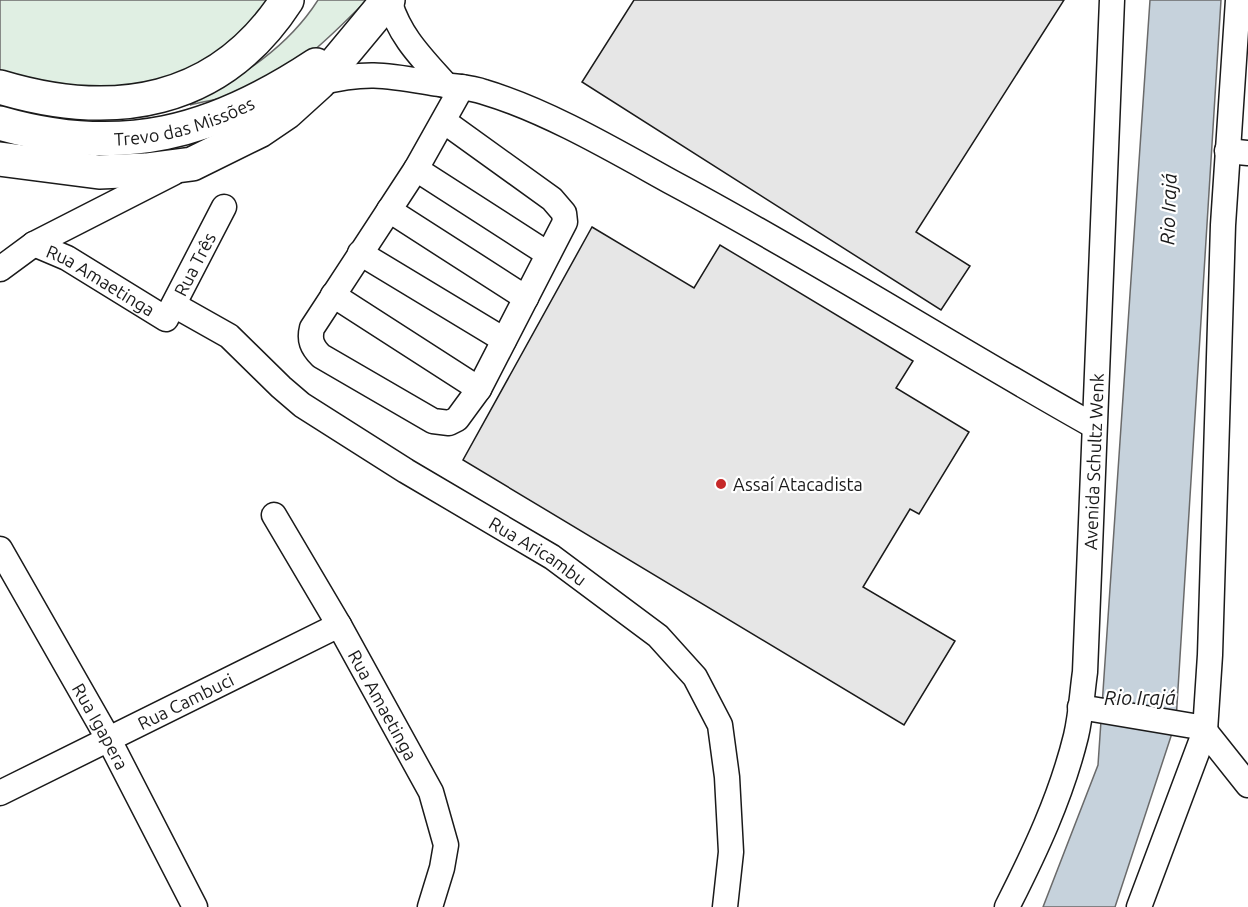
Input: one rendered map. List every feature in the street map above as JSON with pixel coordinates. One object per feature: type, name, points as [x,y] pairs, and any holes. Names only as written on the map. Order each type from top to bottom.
[{"type":"highway","name":"Trevo das Missões","points":[[0,87],[31,97],[96,105],[128,104],[162,97],[218,70],[268,28],[286,0]]},
{"type":"highway","points":[[0,159],[99,172],[146,170],[192,164],[259,131],[287,112],[319,83],[389,0]]},
{"type":"highway","name":"Trevo das Missões","points":[[0,123],[24,130],[72,138],[131,138],[179,132],[231,113],[288,84],[352,42]]},
{"type":"street","points":[[389,0],[395,22],[405,38],[454,86]]},
{"type":"street","name":"Avenida Schultz Wenk","points":[[1007,907],[1041,841],[1063,783],[1077,734],[1090,709],[1085,660],[1112,0]]},
{"type":"street","points":[[1139,907],[1205,729],[1210,655],[1214,452],[1237,152],[1241,46],[1238,0]]},
{"type":"street","points":[[319,83],[352,74],[372,74],[482,91],[517,104],[637,163],[758,228],[995,370],[1094,426]]},
{"type":"street","points":[[445,122],[559,205],[564,213],[565,222],[479,389],[457,419],[449,423],[433,421],[321,356],[311,344],[310,336],[312,328],[445,122],[454,86]]},
{"type":"street","points":[[0,269],[34,244],[192,164]]},
{"type":"street","points":[[416,169],[548,254]]},
{"type":"street","name":"Rua Três","points":[[170,312],[224,207]]},
{"type":"street","points":[[389,210],[526,298]]},
{"type":"street","name":"Rua Amaetinga","points":[[34,244],[67,258],[170,312]]},
{"type":"street","points":[[360,253],[504,340]]},
{"type":"street","points":[[333,295],[479,389]]},
{"type":"street","name":"Rua Aricambu","points":[[170,312],[230,336],[302,405],[406,471],[552,557],[658,636],[696,677],[720,725],[727,777],[731,852],[725,907]]},
{"type":"street","name":"Rua Amaetinga","points":[[274,515],[339,624],[431,792],[441,819],[446,845],[442,868],[430,907]]},
{"type":"street","name":"Rua Igapera","points":[[0,549],[109,740],[195,907]]},
{"type":"street","name":"Rua Cambuci","points":[[0,793],[339,624]]},
{"type":"street","points":[[1090,709],[1205,729],[1248,784]]},
{"type":"green space","points":[[0,0],[275,0],[219,56],[163,84],[102,93],[17,79],[0,72]]},
{"type":"green space","points":[[318,0],[367,0],[315,50],[270,81],[238,94],[190,105],[244,72],[277,48],[305,18]]},
{"type":"water","name":"Rio Irajá","points":[[1150,0],[1221,0],[1176,721],[1115,907],[1043,907],[1098,765]]},
{"type":"building","points":[[634,0],[1064,0],[916,232],[970,266],[941,310],[582,82]]},
{"type":"building","name":"Assaí Atacadista","points":[[592,227],[694,288],[720,245],[913,361],[896,388],[969,432],[919,514],[910,509],[863,587],[955,641],[904,725],[463,460]]},
{"type":"place","name":"Assaí Atacadista","points":[[721,484]]}]
